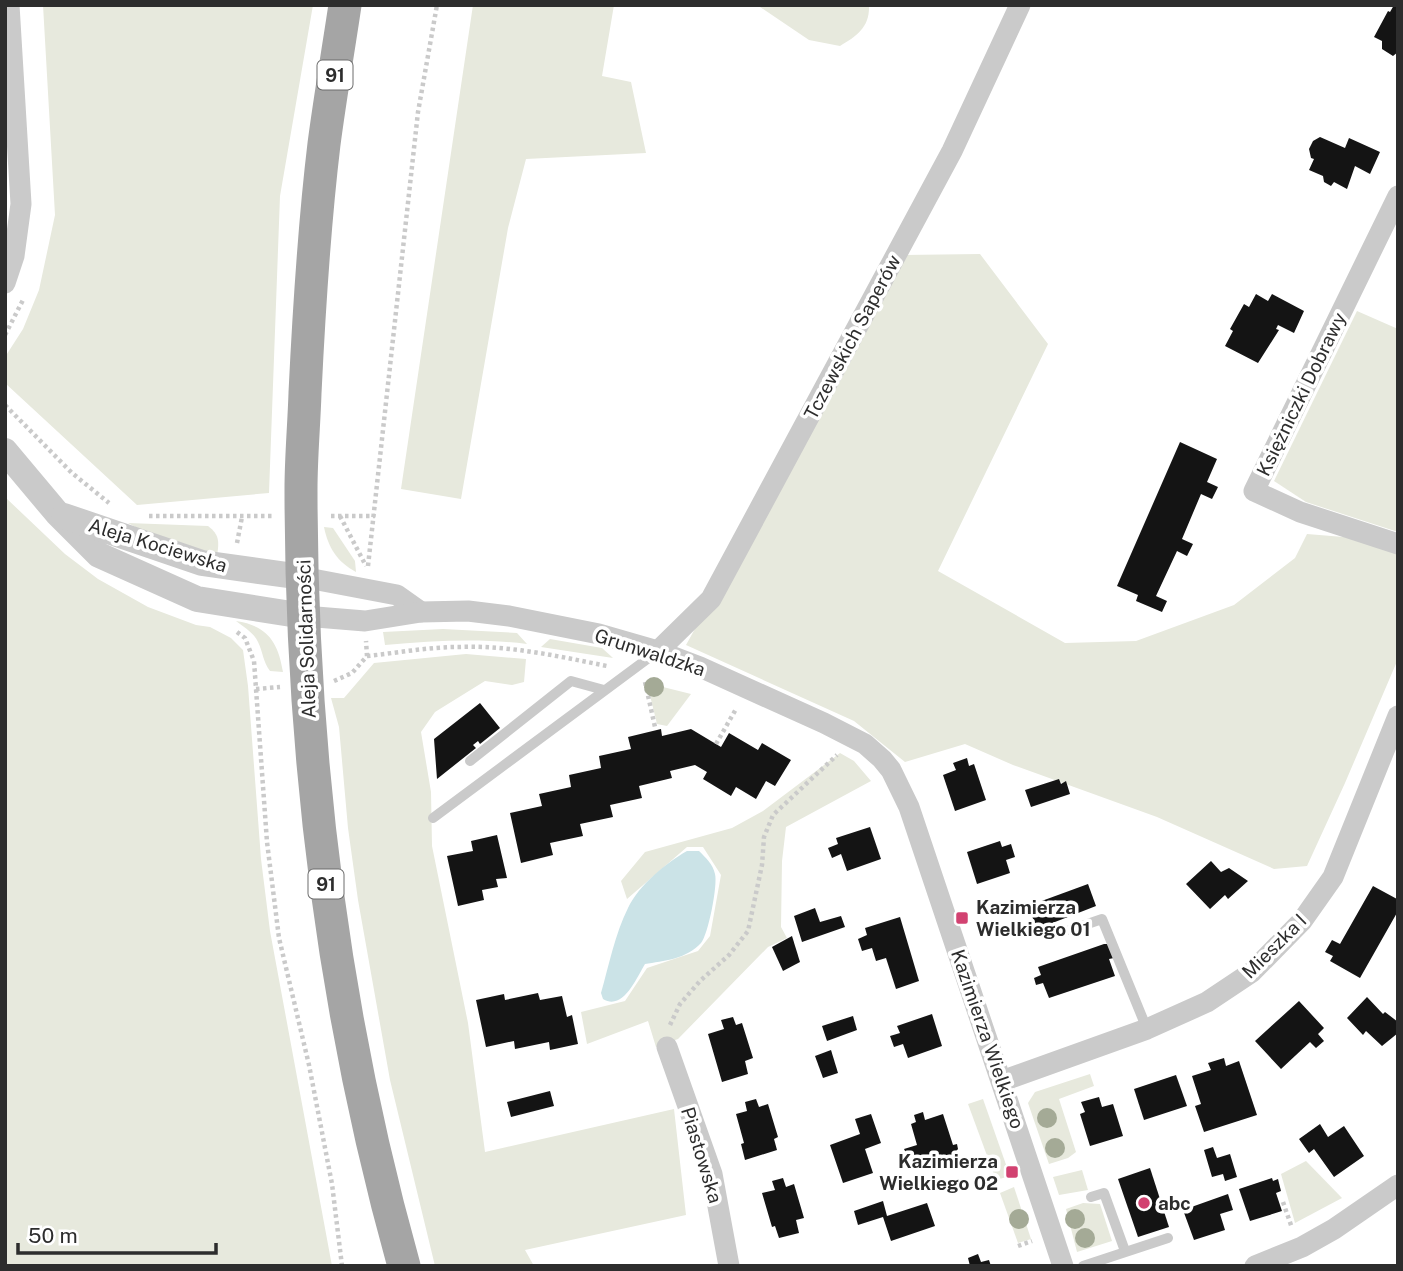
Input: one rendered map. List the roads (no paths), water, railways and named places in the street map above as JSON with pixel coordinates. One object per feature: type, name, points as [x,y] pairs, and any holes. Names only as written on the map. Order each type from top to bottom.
[{"type":"main road","name":"Aleja Solidarności","points":[[345,5],[324,145],[309,308],[301,486],[307,685],[318,833],[343,991],[373,1149],[404,1266]]},
{"type":"street","points":[[5,284],[14,256],[20,204],[8,41],[9,5]]},
{"type":"street","name":"Tczewskich Saperów","points":[[658,651],[711,599],[952,151],[1020,5]]},
{"type":"street","name":"Księżniczki Dobrawy","points":[[1398,196],[1254,491],[1300,512],[1398,544]]},
{"type":"street","name":"Aleja Kociewska","points":[[5,451],[57,513],[99,555],[197,599],[304,616]]},
{"type":"street","name":"Aleja Kociewska","points":[[57,513],[202,563],[302,577]]},
{"type":"street","points":[[302,577],[397,595],[421,612]]},
{"type":"street","name":"Grunwaldzka","points":[[304,616],[365,621],[421,612],[468,611],[509,616],[599,634],[658,651],[707,670],[865,744]]},
{"type":"street","name":"Mieszka I","points":[[1003,1081],[1147,1029],[1207,1002],[1252,972],[1302,921],[1333,877],[1398,716]]},
{"type":"street","name":"Kazimierza Wielkiego","points":[[865,744],[891,770],[909,807],[1063,1266]]},
{"type":"street","name":"Piastowska","points":[[667,1047],[712,1174],[729,1266]]},
{"type":"street","points":[[1255,1266],[1302,1248],[1398,1185]]},
{"type":"lane","points":[[433,818],[658,651]]},
{"type":"lane","points":[[470,761],[571,681],[604,691]]},
{"type":"lane","points":[[1070,930],[1102,919],[1147,1029]]},
{"type":"lane","points":[[1091,1197],[1104,1193],[1125,1251]]},
{"type":"lane","points":[[1083,1266],[1168,1238]]},
{"type":"water","points":[[687,851],[699,851],[711,864],[715,874],[714,899],[704,938],[689,953],[645,964],[628,992],[617,1001],[603,999],[601,993],[616,939],[633,899],[654,875]]},
{"type":"place","name":"Kazimierza Wielkiego 01","points":[[962,918]]},
{"type":"place","name":"Kazimierza Wielkiego 02","points":[[1012,1172]]},
{"type":"place","name":"abc","points":[[1144,1203]]}]
